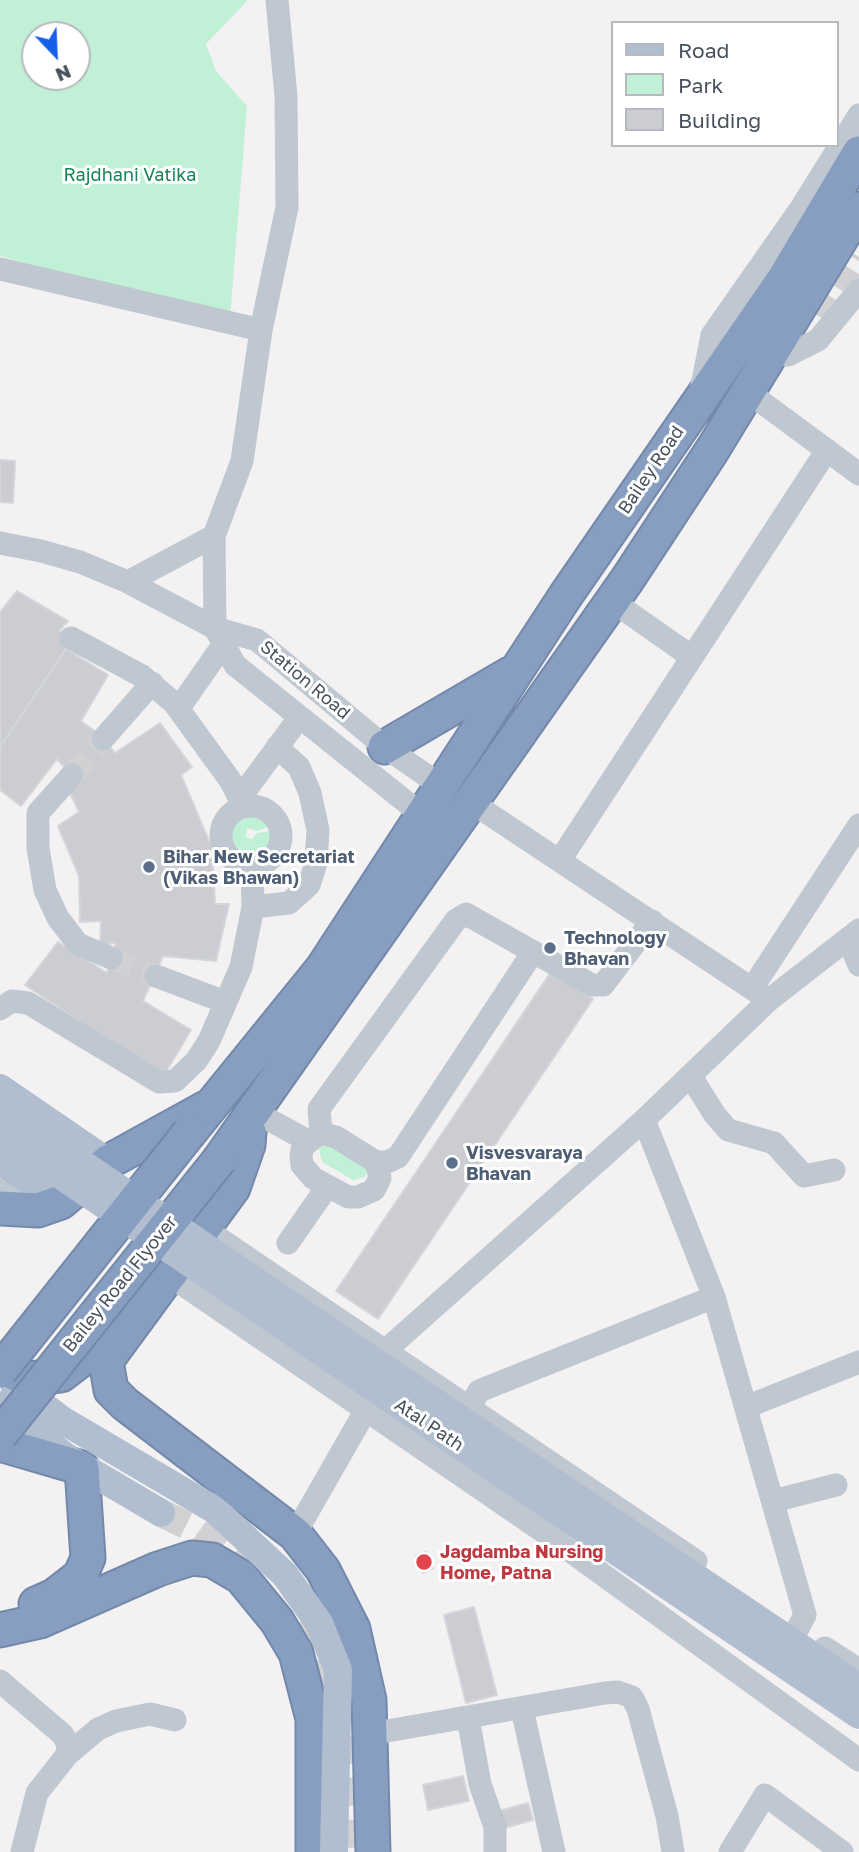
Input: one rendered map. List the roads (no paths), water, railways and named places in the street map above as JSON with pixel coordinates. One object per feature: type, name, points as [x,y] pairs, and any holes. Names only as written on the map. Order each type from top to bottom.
[{"type":"highway","name":"Bailey Road","points":[[212,1104],[322,969],[566,595],[785,277],[859,153]]},
{"type":"highway","points":[[471,802],[619,591],[748,392],[777,357],[859,209]]},
{"type":"highway","points":[[566,595],[595,575],[617,542],[630,541],[635,546],[635,555],[626,569],[619,591]]},
{"type":"highway","points":[[385,747],[517,670]]},
{"type":"highway","name":"Bailey Road Flyover","points":[[0,1435],[241,1131],[471,802]]},
{"type":"highway","points":[[0,1372],[212,1104]]},
{"type":"highway","points":[[0,1208],[49,1206],[108,1162],[212,1104]]},
{"type":"highway","points":[[241,1131],[248,1145],[233,1188],[106,1361],[111,1390],[125,1404],[295,1534],[323,1570],[353,1629],[369,1700],[373,1852]]},
{"type":"highway","points":[[0,1360],[16,1374],[29,1379],[61,1375],[82,1359],[110,1329],[200,1215],[230,1168],[241,1131]]},
{"type":"highway","points":[[0,1444],[82,1468],[88,1558],[80,1576],[54,1596],[34,1605],[0,1613]]},
{"type":"highway","points":[[0,1630],[40,1621],[158,1569],[192,1558],[212,1560],[241,1577],[277,1621],[296,1653],[313,1719],[313,1852]]},
{"type":"main road","points":[[0,1088],[108,1162]]},
{"type":"main road","name":"Atal Path","points":[[0,1108],[379,1379],[859,1715]]},
{"type":"main road","name":"Atal Path","points":[[0,1134],[859,1687]]},
{"type":"main road","points":[[0,1161],[49,1206]]},
{"type":"main road","points":[[0,1372],[62,1420],[215,1510],[285,1575],[319,1623],[338,1670],[334,1852]]},
{"type":"main road","points":[[0,1405],[82,1468],[160,1513]]},
{"type":"street","points":[[277,0],[286,96],[287,207],[261,330],[242,461],[214,536],[219,637],[235,665],[421,814]]},
{"type":"street","points":[[700,397],[712,335],[801,208],[859,115]]},
{"type":"street","points":[[0,268],[261,330]]},
{"type":"street","points":[[777,357],[818,340],[859,290]]},
{"type":"street","points":[[777,357],[820,317]]},
{"type":"street","points":[[748,392],[859,474]]},
{"type":"street","points":[[560,860],[827,450]]},
{"type":"street","points":[[128,582],[214,536]]},
{"type":"street","name":"Station Road","points":[[0,543],[41,551],[128,582],[219,637],[257,640],[385,747],[440,785]]},
{"type":"street","points":[[619,591],[692,657]]},
{"type":"street","points":[[178,708],[219,637]]},
{"type":"street","points":[[71,638],[152,683],[178,708],[242,803],[270,813],[280,829],[281,839],[273,857],[252,866],[236,862],[228,856],[221,838],[226,819],[242,803],[276,747],[299,718]]},
{"type":"street","points":[[103,739],[152,683]]},
{"type":"street","points":[[253,907],[289,903],[309,885],[316,863],[318,830],[310,793],[299,767],[276,747]]},
{"type":"street","points":[[72,775],[38,813],[38,848],[45,890],[58,918],[78,944],[111,957]]},
{"type":"street","points":[[471,802],[761,993]]},
{"type":"street","points":[[295,1534],[379,1379],[691,1077],[761,993],[859,825]]},
{"type":"street","points":[[280,829],[318,830]]},
{"type":"street","points":[[0,1009],[12,1002],[28,1003],[152,1078],[167,1084],[185,1073],[200,1055],[241,967],[253,907],[252,866]]},
{"type":"street","points":[[376,1162],[380,1178],[367,1194],[348,1197],[327,1188],[313,1178],[302,1164],[303,1146],[314,1137],[319,1109],[456,920],[466,914],[592,985],[603,985],[652,921]]},
{"type":"street","points":[[761,993],[853,934],[859,965]]},
{"type":"street","points":[[241,1131],[336,1137],[376,1162],[387,1162],[398,1157],[533,952]]},
{"type":"street","points":[[156,976],[225,1002]]},
{"type":"street","points":[[691,1077],[728,1130],[774,1143],[804,1176],[834,1170]]},
{"type":"street","points":[[644,1120],[715,1297],[805,1615],[797,1630]]},
{"type":"street","points":[[288,1243],[327,1188]]},
{"type":"street","points":[[0,1190],[22,1191],[49,1206]]},
{"type":"street","points":[[205,1229],[245,1257],[379,1379],[859,1759]]},
{"type":"street","points":[[216,1305],[245,1257]]},
{"type":"street","points":[[169,1275],[216,1305],[379,1379],[470,1406],[859,1670]]},
{"type":"street","points":[[470,1406],[479,1391],[715,1297]]},
{"type":"street","points":[[746,1407],[859,1362]]},
{"type":"street","points":[[774,1501],[836,1485]]},
{"type":"street","points":[[0,1681],[62,1734],[68,1743],[67,1755]]},
{"type":"street","points":[[370,1734],[618,1692],[632,1697],[638,1709],[660,1789],[673,1852]]},
{"type":"street","points":[[522,1709],[554,1852]]},
{"type":"street","points":[[22,1852],[37,1793],[67,1755],[98,1730],[117,1721],[150,1714],[175,1720]]},
{"type":"street","points":[[468,1718],[480,1784],[495,1827],[495,1852]]},
{"type":"street","points":[[730,1852],[765,1795],[831,1849]]},
{"type":"tunnel","points":[[820,317],[859,257]]},
{"type":"tunnel","points":[[72,775],[103,739]]},
{"type":"tunnel","points":[[111,958],[156,976]]},
{"type":"tunnel","points":[[161,1513],[194,1529],[244,1565]]},
{"type":"tunnel","points":[[295,1625],[344,1702],[353,1740],[353,1852]]},
{"type":"place","name":"Bihar New Secretariat (Vikas Bhawan)","points":[[149,867]]},
{"type":"place","name":"Technology Bhavan","points":[[550,948]]},
{"type":"place","name":"Visvesvaraya Bhavan","points":[[452,1163]]},
{"type":"place","name":"Jagdamba Nursing Home, Patna","points":[[424,1562]]},
{"type":"park label","name":"Rajdhani Vatika","points":[[130,175]]}]
